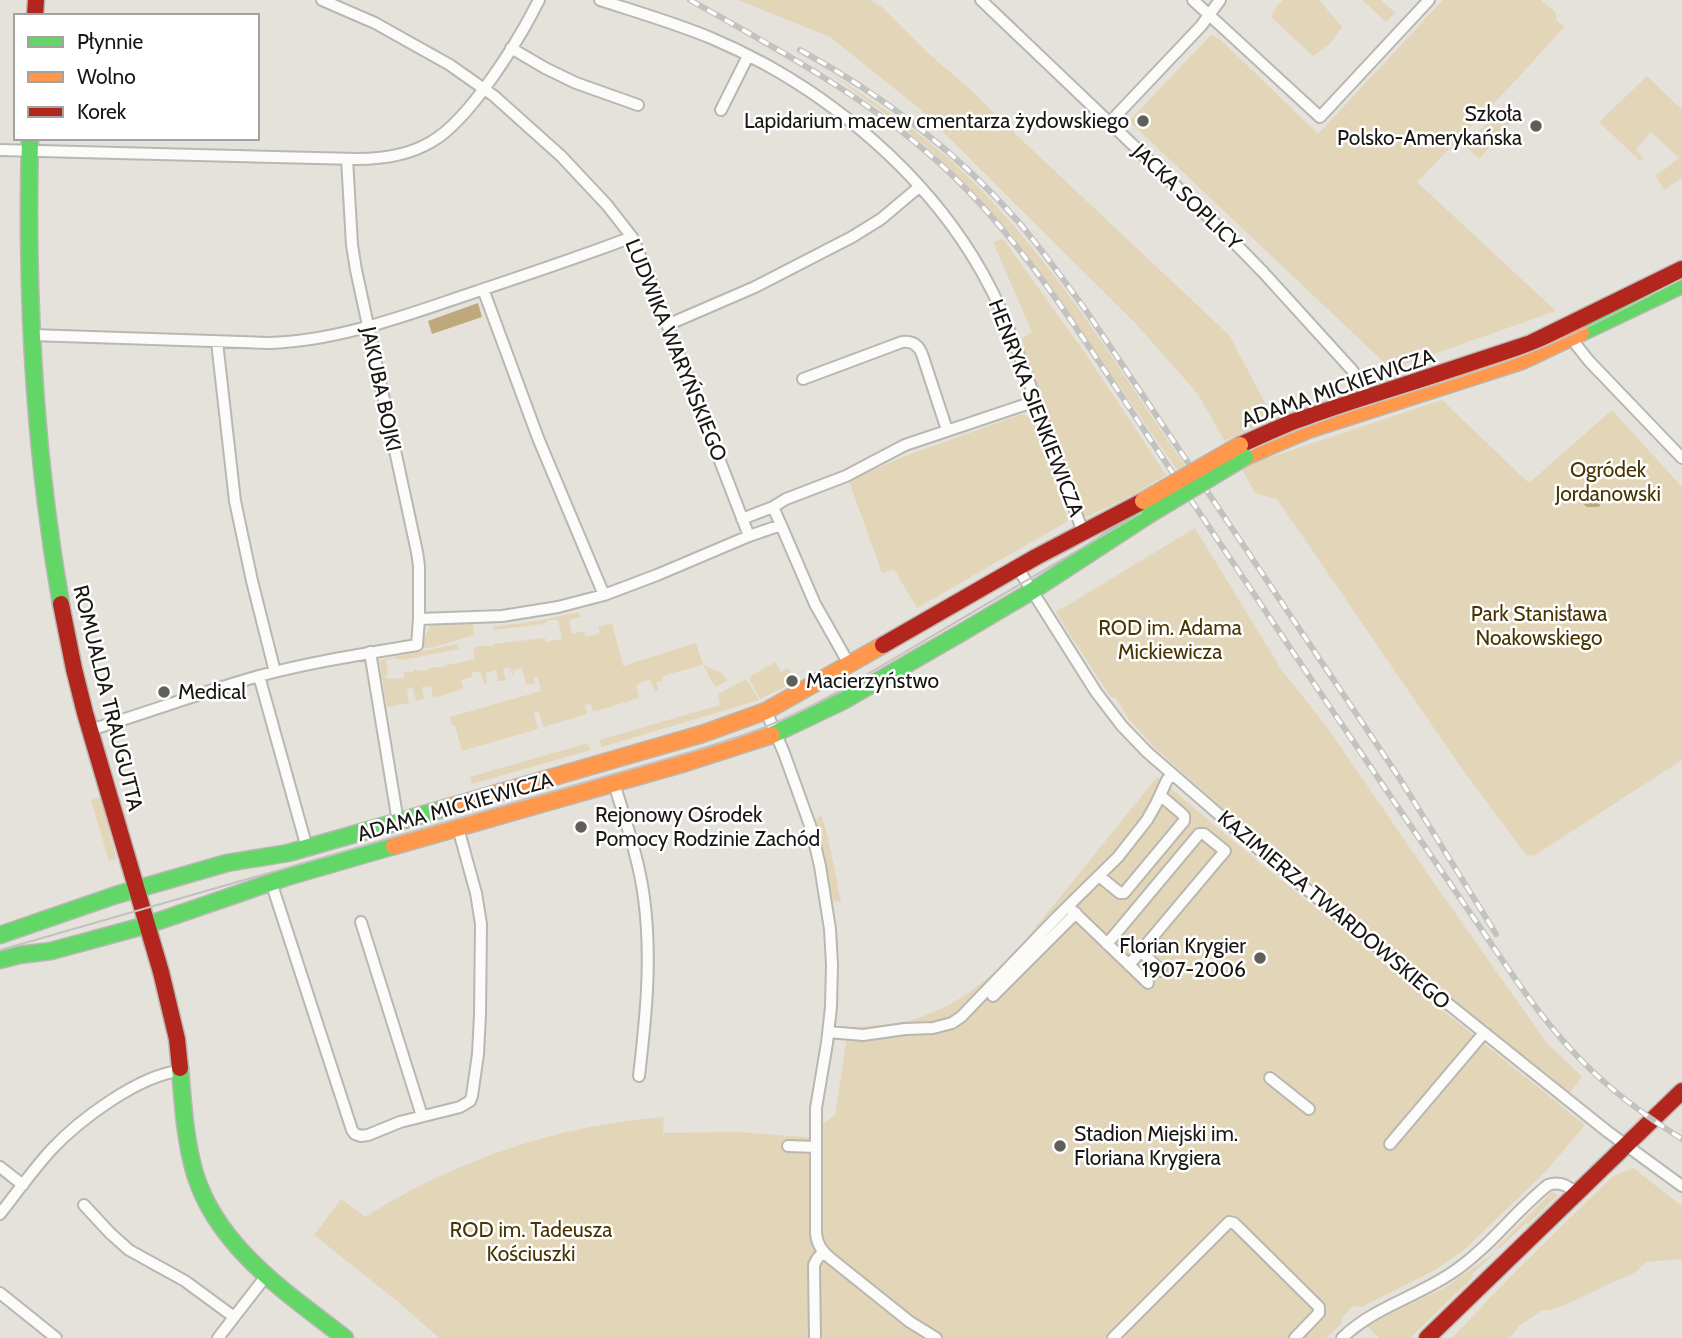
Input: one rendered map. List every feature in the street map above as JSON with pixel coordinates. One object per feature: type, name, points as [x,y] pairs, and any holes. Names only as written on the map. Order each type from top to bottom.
[{"type":"street","name":"LUDWIKA WARYŃSKIEGO","points":[[322,0],[375,23],[450,65],[485,89],[561,156],[607,205],[632,237],[749,536]]},
{"type":"street","points":[[0,150],[30,145],[347,159],[389,157],[426,145],[448,130],[485,89],[539,0]]},
{"type":"street","name":"HENRYKA SIENKIEWICZA","points":[[600,0],[691,30],[784,75],[875,141],[919,187],[969,251],[1005,319],[1083,532]]},
{"type":"street","name":"JACKA SOPLICY","points":[[981,0],[1263,272],[1352,370],[1360,381],[1369,404]]},
{"type":"street","points":[[1193,0],[1320,117],[1429,0]]},
{"type":"street","points":[[1110,122],[1201,26],[1220,0]]},
{"type":"street","points":[[511,48],[576,83],[638,105]]},
{"type":"street","points":[[721,110],[748,56]]},
{"type":"street","name":"ROMUALDA TRAUGUTTA","points":[[30,145],[32,335],[52,559],[90,730],[137,889]]},
{"type":"street","name":"JAKUBA BOJKI","points":[[347,159],[352,245],[367,327],[417,552],[419,619]]},
{"type":"street","points":[[667,325],[755,287],[852,237],[881,219],[919,187]]},
{"type":"street","points":[[32,335],[293,342],[367,327],[632,237]]},
{"type":"street","name":"ADAMA MICKIEWICZA","points":[[1569,332],[1682,269]]},
{"type":"street","name":"ADAMA MICKIEWICZA","points":[[0,960],[51,951],[147,925],[271,882],[743,746],[776,734],[846,699],[1032,591],[1146,508],[1242,451],[1296,435],[1521,346],[1569,332],[1682,285]]},
{"type":"street","points":[[483,289],[543,450],[604,595]]},
{"type":"street","points":[[1569,332],[1600,373],[1682,458]]},
{"type":"street","points":[[217,342],[235,501],[251,581],[275,672]]},
{"type":"street","points":[[803,379],[902,342],[913,343],[922,354],[947,430]]},
{"type":"street","points":[[742,519],[846,476],[905,445],[1035,401]]},
{"type":"street","points":[[773,507],[815,604],[849,664]]},
{"type":"street","name":"ADAMA MICKIEWICZA","points":[[0,935],[137,889],[227,863],[307,848],[702,734],[766,711],[1017,567],[1083,532],[1146,508]]},
{"type":"street","points":[[90,730],[259,676],[370,652],[417,645],[419,619],[502,616],[541,611],[604,595],[780,525]]},
{"type":"street","points":[[1017,567],[1032,591]]},
{"type":"street","name":"KAZIMIERZA TWARDOWSKIEGO","points":[[1032,591],[1103,702],[1137,742],[1172,775],[1311,893],[1484,1033],[1625,1145],[1682,1186]]},
{"type":"street","points":[[370,652],[398,822]]},
{"type":"street","points":[[259,676],[307,848]]},
{"type":"street","points":[[766,711],[811,828],[825,892],[832,965],[829,1032],[816,1108],[818,1244],[823,1252],[910,1322],[936,1338]]},
{"type":"street","points":[[993,996],[1118,857],[1147,820],[1172,775]]},
{"type":"street","points":[[614,783],[641,881],[648,945],[648,992],[639,1076]]},
{"type":"street","points":[[1099,876],[1119,893],[1124,892],[1184,821],[1184,816],[1160,795]]},
{"type":"street","points":[[271,882],[352,1130],[361,1136],[368,1135],[422,1115],[466,1105],[474,1089],[482,976],[481,924],[476,893],[458,828]]},
{"type":"street","points":[[1129,965],[1237,831]]},
{"type":"street","points":[[1107,944],[1199,834],[1204,834],[1222,849]]},
{"type":"street","points":[[137,889],[175,1026],[190,1154],[199,1186],[227,1235],[243,1254],[266,1276],[345,1338]]},
{"type":"street","points":[[829,1032],[867,1035],[933,1028],[953,1023],[1071,910]]},
{"type":"street","points":[[1071,910],[1148,983]]},
{"type":"street","points":[[361,922],[422,1115]]},
{"type":"street","points":[[1141,951],[1160,971]]},
{"type":"street","points":[[1390,1144],[1484,1033]]},
{"type":"street","points":[[1454,1069],[1464,1077]]},
{"type":"street","points":[[0,1214],[53,1147],[94,1113],[146,1081],[165,1073],[180,1071]]},
{"type":"street","points":[[1270,1078],[1310,1110]]},
{"type":"street","points":[[1427,1338],[1682,1091]]},
{"type":"street","points":[[788,1146],[816,1142]]},
{"type":"street","points":[[0,1167],[23,1185]]},
{"type":"street","points":[[1342,1338],[1371,1315],[1442,1279],[1469,1261],[1548,1185],[1563,1184],[1576,1193]]},
{"type":"street","points":[[84,1205],[129,1250],[197,1289],[234,1317]]},
{"type":"street","points":[[1107,1338],[1113,1338],[1229,1222],[1234,1223],[1319,1307],[1319,1313],[1295,1338]]},
{"type":"street","points":[[815,1338],[814,1265],[823,1252]]},
{"type":"street","points":[[218,1338],[266,1276]]},
{"type":"street","points":[[0,1293],[56,1338]]},
{"type":"green space","points":[[738,0],[870,0],[882,7],[1229,335],[1273,418],[1225,441],[1197,393],[1137,325],[920,109],[830,37]]},
{"type":"green space","points":[[1283,0],[1319,0],[1342,27],[1329,45],[1313,56],[1271,17]]},
{"type":"green space","points":[[1362,0],[1381,0],[1395,13],[1386,22]]},
{"type":"green space","points":[[1443,0],[1541,0],[1556,13],[1556,20],[1564,27],[1417,182],[1556,311],[1391,369],[1129,121],[1211,35],[1221,40],[1318,134]]},
{"type":"green space","points":[[822,68],[897,118],[933,146],[998,208],[1083,315],[1185,466],[1178,471],[1010,233],[926,146]]},
{"type":"green space","points":[[1647,76],[1682,110],[1682,178],[1664,190],[1655,175],[1679,158],[1651,132],[1636,150],[1644,158],[1640,161],[1599,122]]},
{"type":"green space","points":[[1503,106],[1516,118],[1479,159],[1465,146]]},
{"type":"green space","points":[[1003,239],[1087,356],[1166,475],[1133,495],[1086,517],[1081,514],[1046,421],[1022,339],[1032,332],[993,242]]},
{"type":"green space","name":"Park Stanisława Noakowskiego","points":[[1442,400],[1529,483],[1612,410],[1682,487],[1682,760],[1535,855],[1527,856],[1460,766],[1277,499],[1255,493],[1242,469]]},
{"type":"green space","points":[[1022,414],[1033,419],[1068,521],[917,608],[894,569],[882,573],[849,481],[905,456]]},
{"type":"green space","name":"ROD im. Adama Mickiewicza","points":[[1195,528],[1281,669],[1329,730],[1546,1042],[1582,1077],[1570,1093],[1407,963],[1218,804],[1155,748],[1128,718],[1116,698],[1110,696],[1056,613],[1057,610]]},
{"type":"green space","points":[[579,612],[580,617],[569,620],[572,634],[584,631],[586,637],[600,633],[598,627],[612,623],[623,666],[696,643],[703,665],[662,676],[663,680],[656,683],[659,690],[655,692],[650,680],[636,684],[639,698],[593,712],[591,704],[585,705],[587,714],[544,727],[538,711],[534,713],[538,729],[462,751],[450,717],[541,691],[538,677],[534,678],[535,683],[526,685],[522,668],[513,670],[514,679],[510,667],[503,669],[506,681],[498,681],[496,670],[486,673],[487,683],[484,684],[480,671],[461,680],[463,689],[433,698],[431,686],[422,687],[424,699],[416,701],[413,688],[407,689],[409,703],[387,707],[379,660],[457,644],[459,649],[386,661],[386,679],[404,678],[404,672],[428,670],[475,659],[473,648],[480,646],[545,638],[546,642],[562,639],[558,620],[493,630],[493,627]]},
{"type":"green space","points":[[473,621],[474,635],[434,647],[413,650],[421,644],[431,624]]},
{"type":"green space","points":[[775,662],[781,672],[788,668],[797,681],[760,699],[749,679]]},
{"type":"green space","points":[[703,665],[722,673],[727,681],[715,687]]},
{"type":"green space","points":[[746,679],[759,700],[602,747],[599,740],[720,705],[718,694]]},
{"type":"green space","points":[[588,743],[591,750],[472,784],[470,777]]},
{"type":"green space","name":"ROD im. Tadeusza Kościuszki","points":[[1157,777],[1585,1125],[1547,1170],[1464,1250],[1435,1270],[1362,1307],[1353,1306],[1341,1319],[1342,1323],[1326,1338],[439,1338],[314,1235],[341,1199],[365,1217],[400,1196],[471,1162],[546,1137],[585,1128],[664,1117],[663,1133],[738,1132],[818,1138],[820,1127],[835,1115],[848,1030],[846,1026],[882,1025],[915,1019],[945,1007],[972,991],[1019,948]]},
{"type":"green space","points":[[101,797],[116,859],[109,861],[91,800]]},
{"type":"green space","points":[[822,816],[841,902],[833,901],[816,821]]},
{"type":"green space","points":[[1633,1168],[1682,1206],[1682,1259],[1647,1262],[1634,1273],[1570,1303],[1541,1311],[1519,1326],[1510,1338],[1452,1338],[1613,1176]]},
{"type":"green space","points":[[1552,1192],[1558,1195],[1500,1248],[1495,1249]]},
{"type":"green space","points":[[1496,1252],[1410,1338],[1379,1338],[1368,1327],[1444,1288]]},
{"type":"shaded area","points":[[478,303],[482,317],[432,334],[428,321]]},
{"type":"shaded area","points":[[1584,487],[1596,495],[1601,503],[1599,507],[1587,507],[1575,497],[1575,492],[1584,493]]},
{"type":"tram line","points":[[0,950],[756,731],[832,695],[1226,463],[1260,446],[1331,418],[1534,351],[1682,279]]},
{"type":"railway","points":[[690,0],[860,101],[922,148],[981,204],[1058,301],[1343,727],[1530,999],[1566,1044],[1603,1081],[1641,1112],[1682,1139]]},
{"type":"railway","points":[[800,50],[891,107],[947,151],[998,200],[1039,247],[1087,312],[1400,779],[1496,934]]},
{"type":"traffic: fast","points":[[30,140],[29,255],[34,372],[44,489],[61,604]]},
{"type":"traffic: fast","points":[[1581,333],[1682,285]]},
{"type":"traffic: fast","points":[[1150,514],[1245,457]]},
{"type":"traffic: fast","points":[[772,735],[843,701],[966,630],[1032,591],[1150,514]]},
{"type":"traffic: fast","points":[[0,935],[116,895],[227,863],[288,853],[446,808]]},
{"type":"traffic: fast","points":[[0,960],[51,951],[147,925],[287,877],[394,846]]},
{"type":"traffic: fast","points":[[180,1068],[185,1122],[195,1174],[220,1225],[237,1247],[278,1286],[345,1338]]},
{"type":"traffic: slow","points":[[1245,457],[1308,430],[1522,361],[1581,333]]},
{"type":"traffic: slow","points":[[1143,501],[1240,445]]},
{"type":"traffic: slow","points":[[446,808],[702,734],[766,711],[883,645]]},
{"type":"traffic: slow","points":[[394,846],[685,763],[772,735]]},
{"type":"traffic: jam","points":[[35,14],[36,0]]},
{"type":"traffic: jam","points":[[1240,445],[1292,422],[1531,343],[1682,269]]},
{"type":"traffic: jam","points":[[883,645],[1036,557],[1143,501]]},
{"type":"traffic: jam","points":[[61,604],[85,713],[161,972],[177,1039],[180,1068]]},
{"type":"traffic: jam","points":[[1427,1338],[1682,1091]]},
{"type":"place","name":"Lapidarium macew cmentarza żydowskiego","points":[[1143,121]]},
{"type":"place","name":"Szkoła Polsko-Amerykańska","points":[[1536,126]]},
{"type":"place","name":"Macierzyństwo","points":[[792,681]]},
{"type":"place","name":"Medical","points":[[164,692]]},
{"type":"place","name":"Rejonowy Ośrodek Pomocy Rodzinie Zachód","points":[[581,827]]},
{"type":"place","name":"Florian Krygier 1907-2006","points":[[1260,958]]},
{"type":"place","name":"Stadion Miejski im. Floriana Krygiera","points":[[1060,1146]]},
{"type":"park label","name":"Ogródek Jordanowski","points":[[1608,482]]}]
